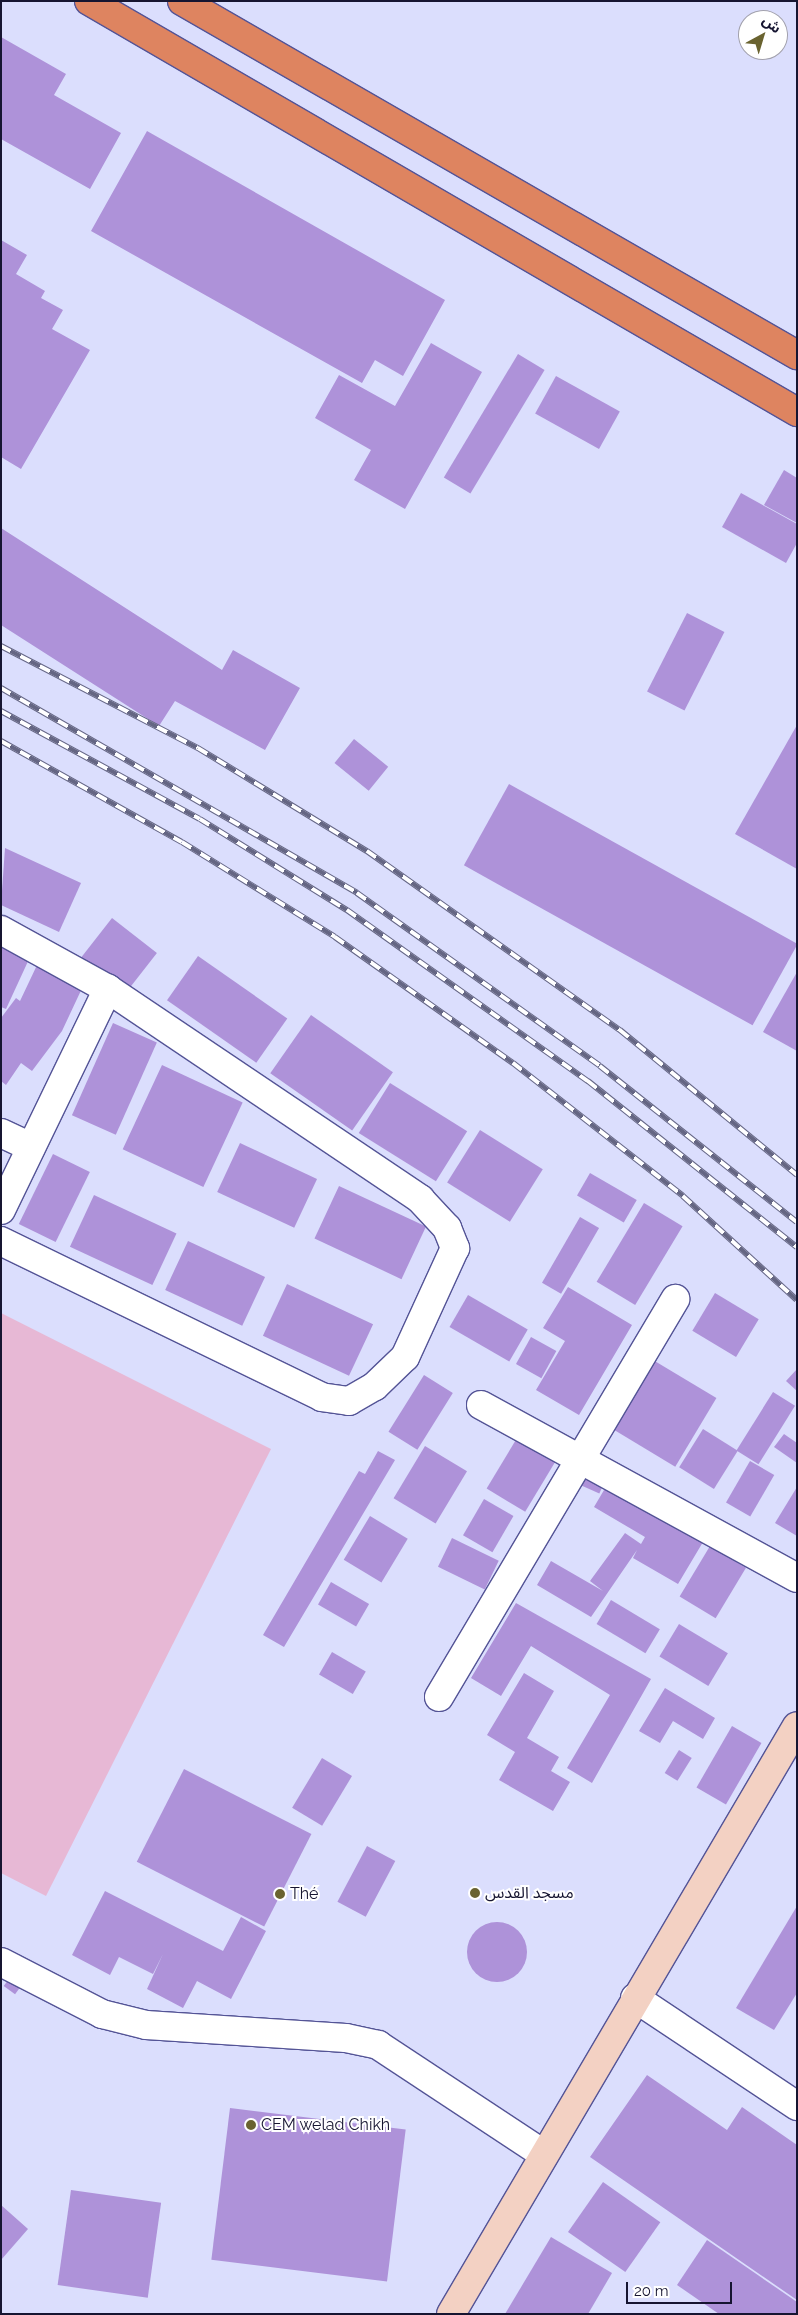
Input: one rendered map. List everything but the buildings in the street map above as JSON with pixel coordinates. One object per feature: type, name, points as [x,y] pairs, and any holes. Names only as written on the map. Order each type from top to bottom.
[{"type":"highway","points":[[89,1],[797,412]]},
{"type":"highway","points":[[182,1],[797,356]]},
{"type":"main road","points":[[451,2314],[543,2154],[797,1726]]},
{"type":"street","points":[[1,930],[108,989],[420,1198],[447,1228],[455,1248],[405,1357],[375,1386],[349,1401],[322,1397],[1,1241]]},
{"type":"street","points":[[1,1210],[108,989]]},
{"type":"street","points":[[1,1133],[31,1147]]},
{"type":"street","points":[[439,1697],[676,1299]]},
{"type":"street","points":[[481,1405],[797,1578]]},
{"type":"street","points":[[1,1962],[102,2014],[146,2025],[346,2038],[378,2045],[543,2154]]},
{"type":"street","points":[[635,1998],[797,2106]]},
{"type":"shaded area","points":[[1,1313],[271,1449],[46,1896],[1,1873]]},
{"type":"railway","points":[[1,646],[198,748],[367,851],[620,1030],[797,1175]]},
{"type":"railway","points":[[1,688],[357,893],[600,1066],[797,1222]]},
{"type":"railway","points":[[1,711],[200,819],[347,910],[588,1081],[797,1247]]},
{"type":"railway","points":[[1,741],[182,842],[335,937],[513,1063],[683,1196],[797,1300]]},
{"type":"place","name":"مسجد القدس","points":[[475,1893]]},
{"type":"place","name":"Thé","points":[[280,1894]]},
{"type":"place","name":"CEM welad Chikh","points":[[251,2125]]}]
